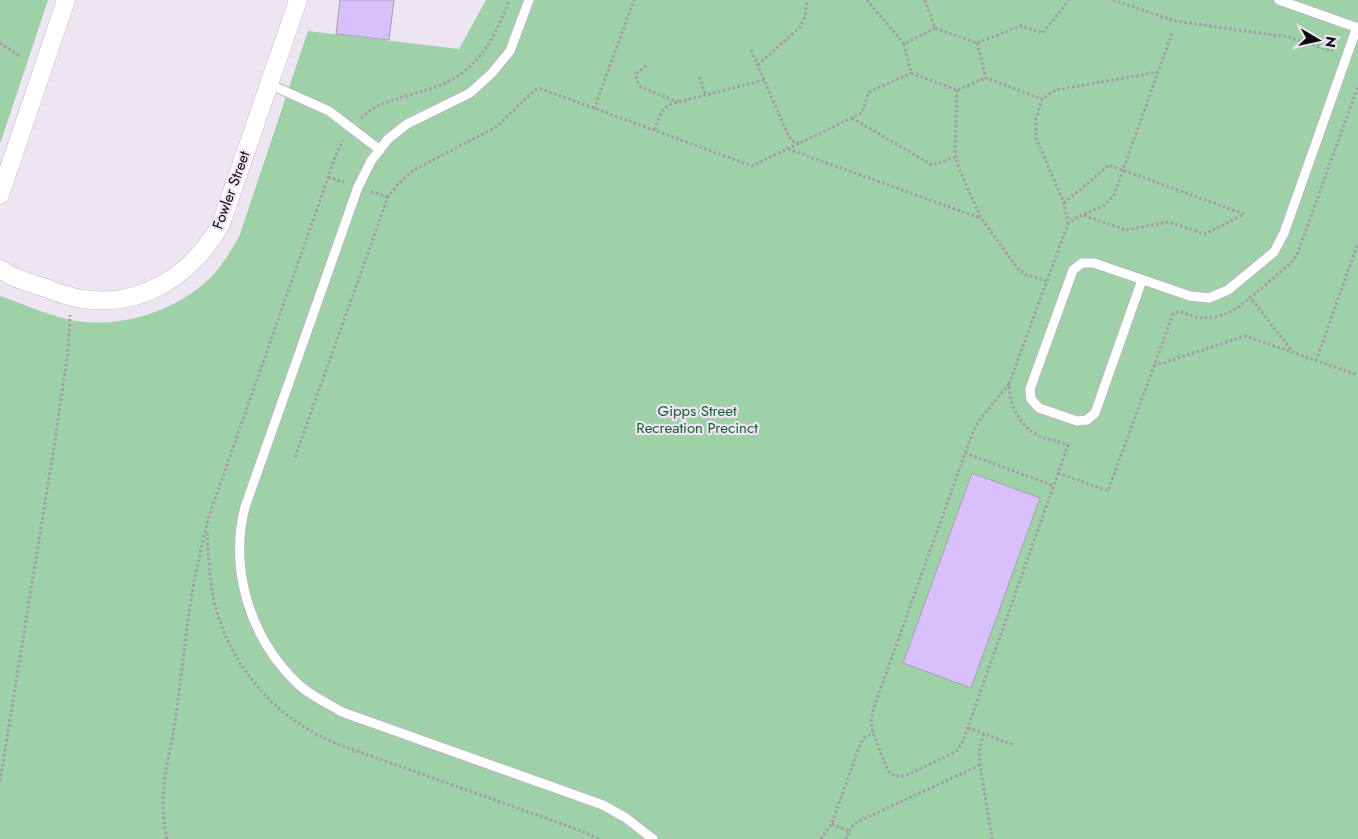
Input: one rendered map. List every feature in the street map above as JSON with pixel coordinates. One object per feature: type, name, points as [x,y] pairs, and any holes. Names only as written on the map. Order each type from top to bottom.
[{"type":"street","points":[[0,195],[66,0]]},
{"type":"street","name":"Fowler Street","points":[[0,269],[15,278],[72,297],[104,301],[139,294],[166,284],[177,276],[200,255],[212,240],[221,224],[298,0]]},
{"type":"lane","points":[[529,0],[510,52],[492,74],[470,93],[407,124],[388,139],[372,161],[358,187],[245,506],[240,526],[238,550],[242,581],[260,635],[276,658],[297,683],[342,712],[603,805],[626,818],[653,839]]},
{"type":"lane","points":[[1142,280],[1095,413],[1087,420],[1077,421],[1039,408],[1031,399],[1030,389],[1073,270],[1082,263],[1094,263],[1190,296],[1210,298],[1228,290],[1274,252],[1284,233],[1358,28],[1278,0]]},
{"type":"lane","points":[[269,84],[328,111],[380,150]]},
{"type":"path","points":[[594,109],[634,0]]},
{"type":"path","points":[[758,65],[800,27],[805,17],[808,0]]},
{"type":"path","points":[[867,0],[904,44],[911,72]]},
{"type":"path","points":[[925,0],[935,28]]},
{"type":"path","points":[[904,44],[935,28],[976,43],[1021,26],[1043,33],[1069,0]]},
{"type":"path","points":[[1113,0],[1175,21],[1288,37],[1347,56]]},
{"type":"path","points":[[1068,224],[1082,215],[1105,205],[1114,195],[1172,33]]},
{"type":"path","points":[[976,43],[986,78]]},
{"type":"path","points":[[0,44],[21,57]]},
{"type":"path","points":[[751,50],[788,135],[792,141],[799,143]]},
{"type":"path","points":[[646,66],[637,74],[636,80],[641,87],[680,102]]},
{"type":"path","points":[[294,457],[388,198],[398,184],[420,166],[496,127],[534,90],[541,89],[752,166],[862,113],[869,92],[911,72],[957,90],[986,78],[1042,99]]},
{"type":"path","points":[[1009,384],[980,419],[965,453],[874,707],[871,720],[873,733],[888,771],[895,776],[905,776],[958,750],[968,728],[1068,445],[1034,433],[1022,421],[1009,396],[1009,384],[1068,224],[1064,203],[1036,138],[1036,119],[1042,99],[1056,90],[1158,72]]},
{"type":"path","points":[[699,77],[706,96]]},
{"type":"path","points":[[655,130],[660,113],[664,108],[764,80]]},
{"type":"path","points":[[957,90],[956,157],[958,166],[981,218],[1019,270],[1046,281]]},
{"type":"path","points":[[852,118],[932,164],[956,157]]},
{"type":"path","points":[[788,149],[981,218]]},
{"type":"path","points":[[1064,203],[1109,165],[1244,214],[1205,234],[1169,222],[1126,230],[1082,215]]},
{"type":"path","points":[[1316,361],[1358,243]]},
{"type":"path","points":[[1238,282],[1293,353]]},
{"type":"path","points":[[0,781],[54,447],[68,352],[72,297]]},
{"type":"path","points":[[1154,366],[1246,336],[1358,375]]},
{"type":"path","points":[[965,453],[1054,486]]},
{"type":"path","points":[[968,728],[1014,745]]},
{"type":"path","points":[[821,839],[832,824],[858,747],[864,738],[873,733]]},
{"type":"path","points":[[984,734],[980,746],[980,765],[992,839]]},
{"type":"path","points":[[846,839],[848,831],[855,822],[980,765]]},
{"type":"path","points":[[832,824],[848,831]]},
{"type":"green space","points":[[0,0],[48,0],[0,144]]},
{"type":"green space","name":"Gipps Street Recreation Precinct","points":[[486,0],[1358,0],[1358,839],[0,839],[0,296],[62,318],[100,323],[150,314],[181,300],[195,291],[213,275],[239,237],[308,31],[459,49]]},
{"type":"building","points":[[340,0],[394,0],[389,40],[336,34]]},
{"type":"building","points":[[972,473],[1040,498],[971,688],[903,663]]}]
